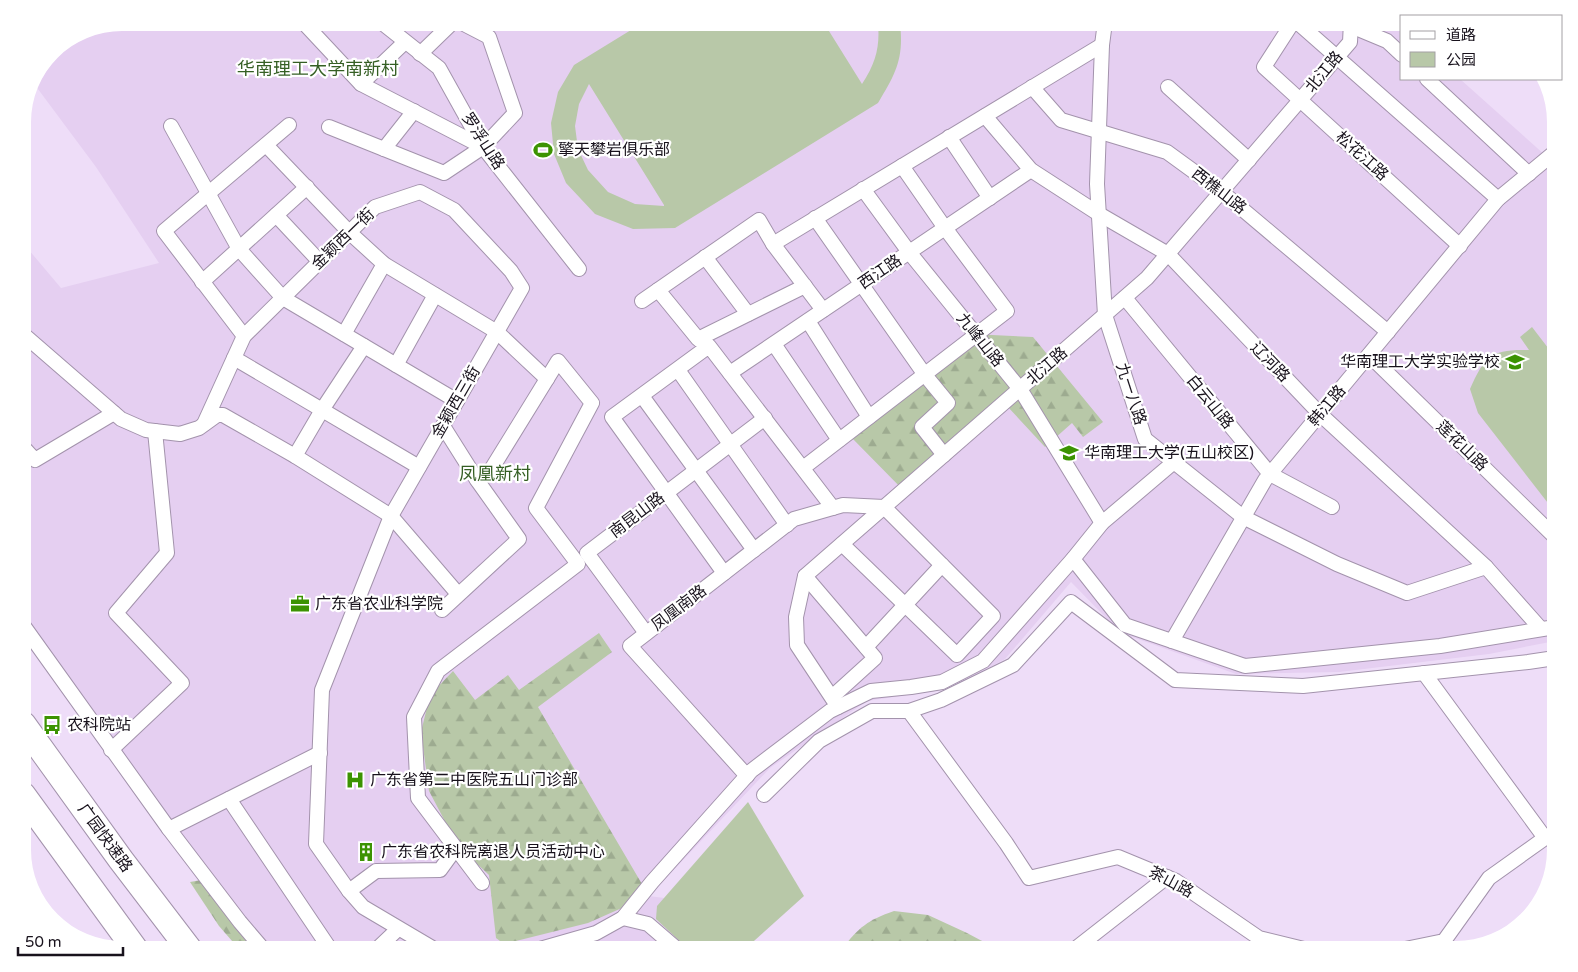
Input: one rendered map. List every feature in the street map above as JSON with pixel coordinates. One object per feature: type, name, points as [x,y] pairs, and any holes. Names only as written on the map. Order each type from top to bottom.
[{"type":"highway","name":"广园快速路","points":[[31,735],[182,941]]},
{"type":"highway","points":[[31,806],[128,941]]},
{"type":"street","points":[[311,31],[361,84],[483,147]]},
{"type":"street","name":"罗浮山路","points":[[392,31],[439,68],[483,147],[578,269]]},
{"type":"street","points":[[420,54],[444,31]]},
{"type":"street","points":[[329,127],[444,173],[483,147],[515,113],[489,37],[477,31]]},
{"type":"street","name":"九一八路","points":[[1104,31],[1097,184],[1105,315],[1145,439],[1244,517],[1337,564],[1407,593],[1486,567]]},
{"type":"street","name":"松花江路","points":[[1287,31],[1264,67],[1460,246]]},
{"type":"street","points":[[1307,31],[1498,199]]},
{"type":"street","name":"北江路","points":[[805,576],[1148,278],[1350,42],[1351,31]]},
{"type":"street","points":[[1366,31],[1387,41],[1400,53]]},
{"type":"street","points":[[361,84],[405,42]]},
{"type":"street","points":[[773,244],[1102,45]]},
{"type":"street","points":[[1428,80],[1529,174]]},
{"type":"street","name":"西樵山路","points":[[1032,87],[1061,120],[1168,152],[1222,192],[1388,332]]},
{"type":"street","points":[[1168,88],[1249,160]]},
{"type":"street","points":[[384,149],[414,111]]},
{"type":"street","name":"辽河路","points":[[985,116],[1030,170],[1099,214],[1168,254],[1320,414],[1486,567],[1541,629]]},
{"type":"street","points":[[244,336],[164,231],[289,125]]},
{"type":"street","points":[[171,126],[239,249],[283,298],[457,402]]},
{"type":"street","points":[[949,137],[990,198]]},
{"type":"street","points":[[266,145],[350,233],[384,264],[497,332],[547,379]]},
{"type":"street","name":"韩江路","points":[[1172,641],[1270,474],[1498,199],[1547,159]]},
{"type":"street","points":[[803,468],[1007,311],[945,228],[902,166]]},
{"type":"street","name":"西江路","points":[[730,373],[1030,170]]},
{"type":"street","points":[[202,282],[306,188]]},
{"type":"street","name":"九峰山路","points":[[863,190],[909,252],[1020,389],[1102,522]]},
{"type":"street","name":"金颖西一街","points":[[204,424],[244,336],[375,207],[420,192],[454,210],[511,270],[522,288]]},
{"type":"street","points":[[276,215],[320,262]]},
{"type":"street","points":[[815,218],[924,375],[948,403],[922,427],[944,455]]},
{"type":"street","points":[[642,301],[759,220],[773,244],[823,310]]},
{"type":"street","points":[[705,257],[748,314]]},
{"type":"street","points":[[344,334],[384,264]]},
{"type":"street","points":[[658,290],[698,339],[805,286]]},
{"type":"street","name":"金颖西三街","points":[[419,941],[363,907],[349,891],[316,844],[322,690],[391,516],[522,288]]},
{"type":"street","points":[[396,365],[435,295]]},
{"type":"street","name":"白云山路","points":[[1125,298],[1270,474],[1332,507]]},
{"type":"street","points":[[808,321],[869,417]]},
{"type":"street","points":[[31,341],[121,419],[146,430],[180,434],[199,428],[217,414],[223,415],[295,456],[391,516],[458,594]]},
{"type":"street","points":[[774,344],[839,440]]},
{"type":"street","points":[[295,456],[322,410],[364,346]]},
{"type":"street","points":[[724,573],[612,417],[710,346],[833,508]]},
{"type":"street","name":"莲花山路","points":[[1369,355],[1547,529]]},
{"type":"street","points":[[234,358],[420,467]]},
{"type":"street","points":[[477,480],[489,473],[558,361],[592,403],[536,508],[578,564],[438,671],[414,717],[418,798],[482,883]]},
{"type":"street","points":[[678,370],[787,525]]},
{"type":"street","points":[[642,396],[754,550]]},
{"type":"street","points":[[31,456],[35,460],[114,413]]},
{"type":"street","name":"南昆山路","points":[[646,633],[587,553],[765,418]]},
{"type":"street","points":[[442,610],[519,539],[477,480],[443,426]]},
{"type":"street","points":[[112,750],[182,683],[116,612],[167,553],[155,431]]},
{"type":"street","points":[[835,702],[871,691],[942,682],[983,661],[1073,559],[1102,522],[1174,462]]},
{"type":"street","name":"凤凰南路","points":[[747,776],[630,646],[794,519],[843,505],[884,507]]},
{"type":"street","points":[[842,544],[957,655],[993,616],[884,507]]},
{"type":"street","points":[[1073,559],[1125,625],[1245,666],[1440,646],[1547,628]]},
{"type":"street","points":[[866,647],[942,565]]},
{"type":"street","points":[[805,576],[796,617],[797,645],[835,702]]},
{"type":"street","points":[[570,941],[596,933],[623,918],[652,882],[747,776],[830,711],[835,702],[875,658],[805,576]]},
{"type":"street","points":[[764,795],[819,740],[872,710],[909,711],[941,700],[1013,665],[1071,602],[1175,680],[1303,686],[1547,659]]},
{"type":"street","points":[[31,636],[169,829],[256,941]]},
{"type":"street","points":[[1424,673],[1547,832]]},
{"type":"street","name":"茶山路","points":[[909,711],[1006,843],[1029,878],[1118,857],[1176,881],[1259,938],[1270,941]]},
{"type":"street","points":[[169,829],[320,754]]},
{"type":"street","points":[[229,799],[324,941]]},
{"type":"street","points":[[1444,941],[1489,878],[1547,838]]},
{"type":"street","points":[[349,891],[376,871],[440,870],[456,848]]},
{"type":"street","points":[[1086,941],[1167,877]]},
{"type":"street","points":[[623,918],[648,924],[667,941]]},
{"type":"street","points":[[386,941],[398,929]]},
{"type":"shaded area","name":"华南理工大学(五山校区)","points":[[116,31],[1400,31],[1400,80],[1461,80],[1547,157],[1547,643],[1489,654],[1339,672],[1236,674],[1121,633],[1071,582],[1005,659],[963,682],[920,693],[867,701],[770,768],[649,896],[664,898],[692,941],[257,941],[31,635],[31,252],[61,288],[159,263],[96,167],[38,88],[54,62],[67,50],[87,38]]},
{"type":"green space","points":[[629,31],[829,31],[862,84],[871,69],[876,55],[878,31],[901,31],[900,56],[890,83],[878,103],[675,228],[633,229],[595,214],[566,183],[554,154],[551,123],[558,92],[574,65]],"holes":[[[589,84],[664,206],[635,204],[608,192],[588,170],[578,149],[575,126],[579,104]]]},
{"type":"green space","points":[[1532,327],[1547,347],[1547,502],[1478,413],[1470,389],[1480,368],[1491,356],[1506,351],[1529,350],[1520,337]]},
{"type":"green space","points":[[971,334],[1033,337],[1103,422],[1083,437],[1072,423],[1045,447],[1007,406],[907,494],[850,436]]},
{"type":"green space","points":[[599,633],[612,652],[538,707],[649,896],[588,923],[516,941],[500,941],[496,938],[489,875],[458,846],[429,791],[421,732],[430,695],[453,671],[475,700],[508,675],[519,690]]},
{"type":"green space","points":[[748,802],[804,896],[754,941],[679,941],[656,919],[657,906]]},
{"type":"green space","points":[[207,879],[258,941],[232,941],[219,926],[190,882]]},
{"type":"green space","points":[[894,911],[928,915],[982,941],[849,941],[865,925]]},
{"type":"place","name":"擎天攀岩俱乐部","points":[[543,150]]},
{"type":"place","name":"华南理工大学实验学校","points":[[1515,362]]},
{"type":"place","name":"华南理工大学(五山校区)","points":[[1069,453]]},
{"type":"place","name":"广东省农业科学院","points":[[300,604]]},
{"type":"place","name":"农科院站","points":[[52,725]]},
{"type":"place","name":"广东省第二中医院五山门诊部","points":[[355,780]]},
{"type":"place","name":"广东省农科院离退人员活动中心","points":[[366,852]]},
{"type":"district","name":"华南理工大学南新村","points":[[318,69]]},
{"type":"district","name":"凤凰新村","points":[[495,474]]}]
